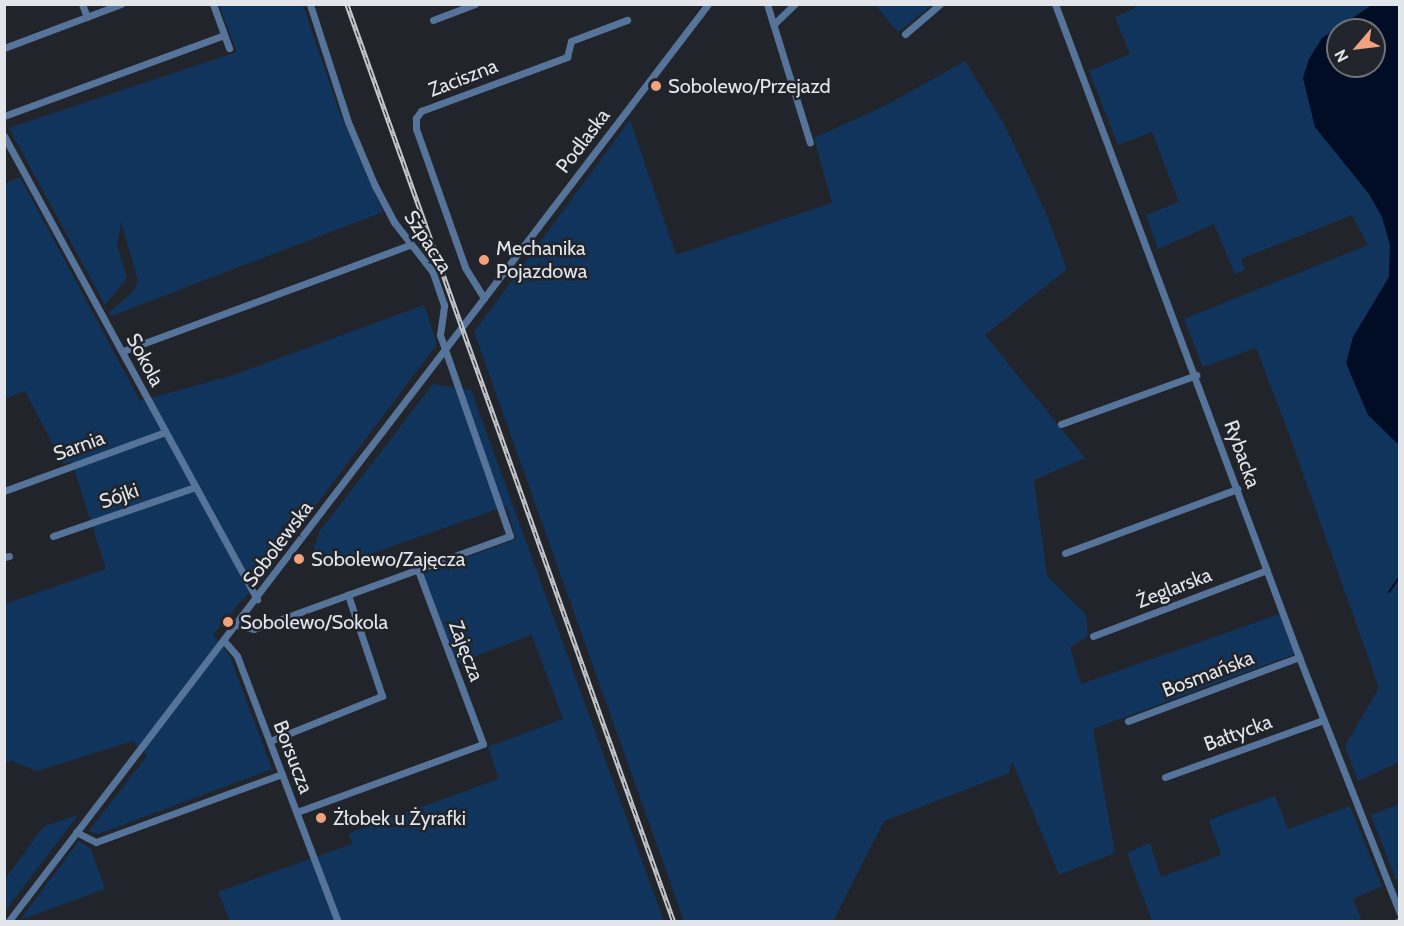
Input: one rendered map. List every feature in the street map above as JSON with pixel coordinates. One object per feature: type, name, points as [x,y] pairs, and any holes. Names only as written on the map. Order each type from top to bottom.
[{"type":"street","points":[[82,4],[87,17]]},
{"type":"street","points":[[4,48],[121,4]]},
{"type":"street","points":[[213,4],[229,48]]},
{"type":"street","name":"Szpacza","points":[[310,4],[348,122],[380,195],[410,245],[432,272],[440,291],[444,305],[440,335],[447,347],[510,536],[418,570]]},
{"type":"street","points":[[433,20],[475,4]]},
{"type":"street","name":"Podlaska","points":[[484,298],[708,4]]},
{"type":"street","points":[[767,4],[810,143]]},
{"type":"street","points":[[774,24],[795,4]]},
{"type":"street","points":[[905,34],[940,4]]},
{"type":"street","name":"Rybacka","points":[[1055,4],[1196,375],[1299,657],[1400,914]]},
{"type":"street","name":"Zaciszna","points":[[484,298],[466,269],[416,129],[416,118],[421,111],[567,57],[571,42],[627,20]]},
{"type":"street","points":[[4,116],[224,35]]},
{"type":"street","name":"Sokola","points":[[4,136],[257,599]]},
{"type":"street","points":[[123,351],[410,245]]},
{"type":"street","name":"Sobolewska","points":[[8,921],[225,642],[484,298]]},
{"type":"street","points":[[1061,424],[1196,375]]},
{"type":"street","name":"Sarnia","points":[[4,491],[165,432]]},
{"type":"street","name":"Sójki","points":[[53,536],[195,487]]},
{"type":"street","points":[[1065,553],[1237,489]]},
{"type":"street","points":[[237,625],[254,629],[418,570]]},
{"type":"street","name":"Zajęcza","points":[[297,813],[483,744],[418,570]]},
{"type":"street","name":"Żeglarska","points":[[1093,636],[1267,570]]},
{"type":"street","points":[[270,741],[382,696],[348,595]]},
{"type":"street","name":"Borsucza","points":[[225,642],[237,656],[338,921]]},
{"type":"street","name":"Bosmańska","points":[[1128,722],[1299,657]]},
{"type":"street","name":"Bałtycka","points":[[1165,777],[1323,720]]},
{"type":"street","points":[[76,832],[96,842],[282,774]]},
{"type":"shaded area","points":[[219,5],[303,5],[340,114],[383,212],[111,316],[109,312],[134,291],[138,280],[121,222],[117,245],[127,278],[105,305],[9,128],[237,52]]},
{"type":"shaded area","points":[[875,5],[932,5],[898,32]]},
{"type":"shaded area","points":[[1134,5],[1399,5],[1399,762],[1358,781],[1345,746],[1379,688],[1288,431],[1256,348],[1203,367],[1184,319],[1368,245],[1352,215],[1241,259],[1245,270],[1235,274],[1214,224],[1158,249],[1146,215],[1179,202],[1152,132],[1118,145],[1089,71],[1130,54],[1115,17],[1135,8]]},
{"type":"shaded area","points":[[1372,5],[1399,5],[1399,445],[1368,415],[1346,363],[1353,337],[1389,277],[1390,245],[1382,217],[1369,194],[1315,127],[1303,78],[1309,59],[1326,35],[1326,78],[1386,78],[1386,18],[1352,18]]},
{"type":"shaded area","points":[[965,61],[1004,124],[1045,211],[1067,269],[985,335],[1085,458],[1034,480],[1047,576],[1086,615],[1088,636],[1070,647],[1081,684],[1280,614],[1295,654],[1093,729],[1115,853],[1059,875],[1012,761],[1009,773],[884,821],[833,921],[684,921],[474,332],[630,120],[676,255],[832,203],[814,138],[885,106]]},
{"type":"shaded area","points":[[20,177],[140,401],[231,376],[424,305],[437,344],[259,581],[213,634],[230,657],[272,769],[98,834],[89,831],[147,756],[133,741],[37,771],[11,761],[5,763],[5,604],[106,569],[72,462],[63,464],[25,391],[5,399],[5,184]]},
{"type":"shaded area","points":[[433,384],[471,390],[664,921],[230,921],[218,892],[352,844],[349,833],[499,779],[488,747],[563,719],[532,635],[457,663],[423,574],[516,539],[506,506],[351,561],[313,551],[320,531]]},
{"type":"shaded area","points":[[1275,796],[1288,829],[1350,806],[1382,886],[1353,899],[1362,921],[1152,921],[1127,853],[1150,843],[1161,877],[1221,855],[1209,820]]},
{"type":"shaded area","points":[[1399,804],[1399,878],[1396,880],[1371,815]]},
{"type":"shaded area","points":[[78,815],[5,911],[5,879],[44,826]]},
{"type":"shaded area","points":[[79,841],[91,849],[105,889],[20,920]]},
{"type":"waterway","points":[[1389,592],[1400,576]]},
{"type":"railway","points":[[347,4],[674,922]]},
{"type":"place","name":"Sobolewo/Przejazd","points":[[656,86]]},
{"type":"place","name":"Mechanika Pojazdowa","points":[[484,260]]},
{"type":"place","name":"Sobolewo/Zajęcza","points":[[299,559]]},
{"type":"place","name":"Sobolewo/Sokola","points":[[228,622]]},
{"type":"place","name":"Żłobek u Żyrafki","points":[[321,818]]}]
